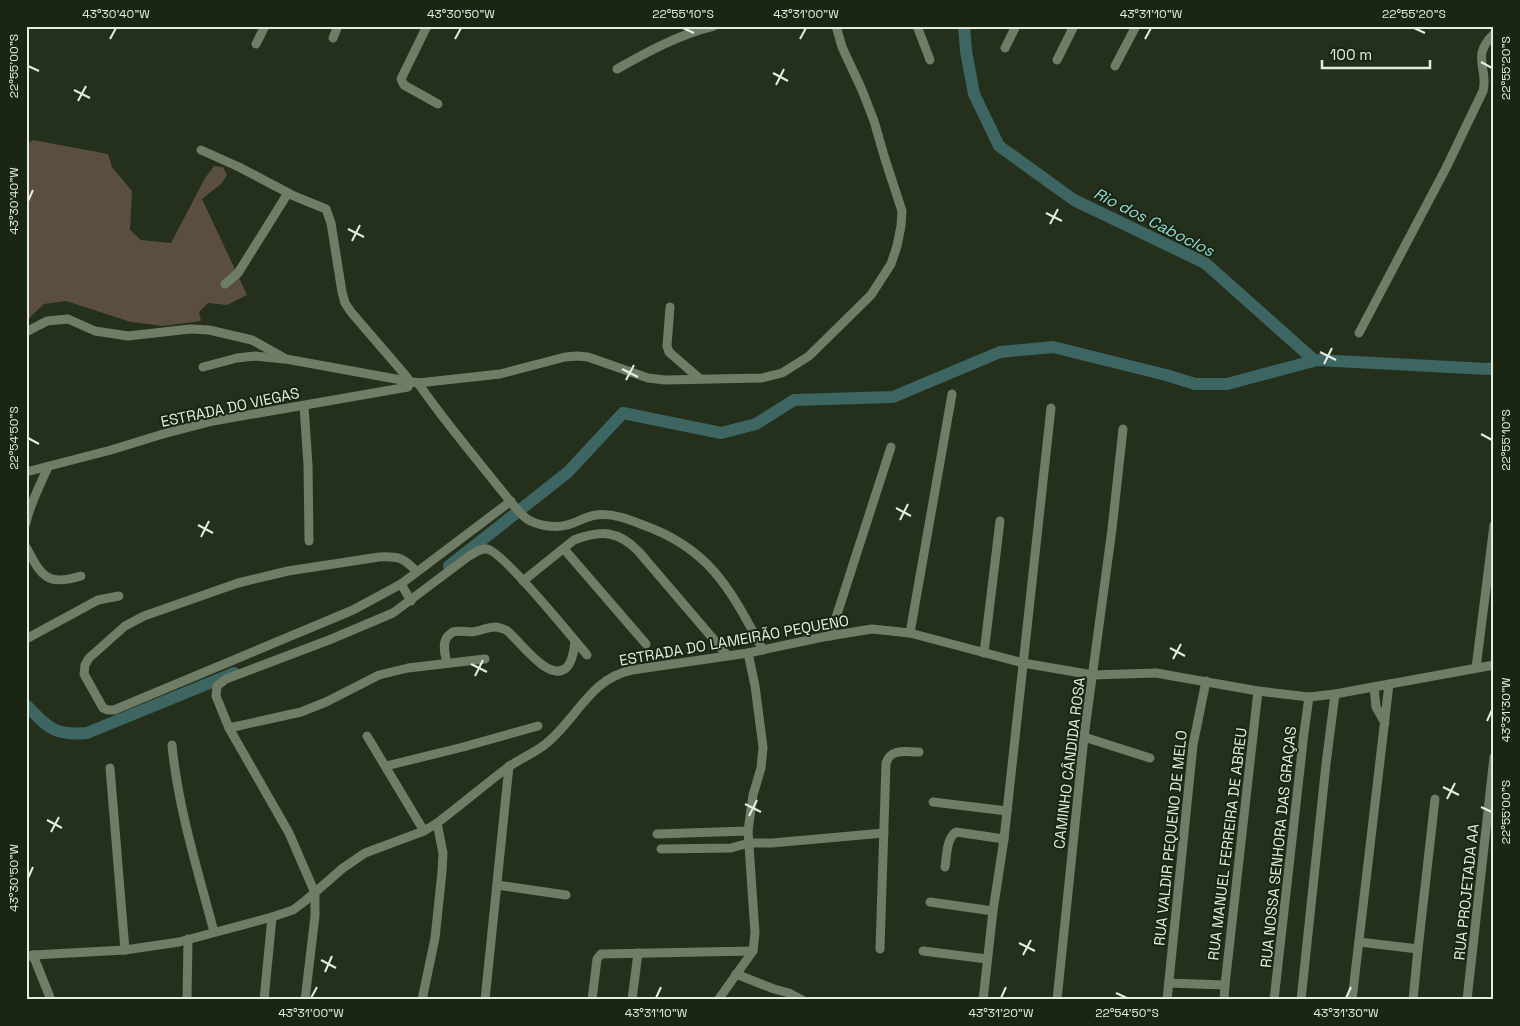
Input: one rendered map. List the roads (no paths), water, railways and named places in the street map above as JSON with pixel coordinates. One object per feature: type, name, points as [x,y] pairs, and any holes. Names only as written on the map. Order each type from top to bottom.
[{"type":"street","points":[[256,44],[264,26]]},
{"type":"street","points":[[333,38],[338,26]]},
{"type":"street","points":[[427,26],[401,80],[404,86],[438,104]]},
{"type":"street","points":[[617,69],[642,55],[714,26]]},
{"type":"street","name":"ESTRADA DO VIEGAS","points":[[26,332],[47,321],[68,319],[95,331],[128,336],[190,329],[209,330],[252,340],[286,359],[414,382],[500,374],[565,357],[577,356],[588,357],[648,378],[665,380],[762,378],[782,373],[797,366],[809,356],[865,302],[891,264],[897,246],[902,211],[884,159],[874,121],[842,47],[836,26]]},
{"type":"street","points":[[917,26],[930,60]]},
{"type":"street","points":[[1004,48],[1016,26]]},
{"type":"street","points":[[1057,60],[1074,26]]},
{"type":"street","points":[[1115,66],[1136,26]]},
{"type":"street","points":[[1359,333],[1446,168],[1483,91],[1485,84],[1481,56],[1486,42],[1494,34]]},
{"type":"street","points":[[201,150],[239,167],[288,193],[326,209],[338,260],[345,303],[414,382],[527,519],[551,526],[568,525],[593,515],[614,515],[650,527],[688,548],[704,559],[716,573],[744,614],[763,650]]},
{"type":"street","points":[[226,284],[238,272],[288,193]]},
{"type":"street","points":[[670,308],[667,346],[670,352],[700,379]]},
{"type":"street","points":[[203,367],[237,358],[256,356],[286,359]]},
{"type":"street","name":"ESTRADA DO VIEGAS","points":[[26,472],[213,421],[304,406],[361,394],[405,388],[414,382]]},
{"type":"street","points":[[910,633],[952,394]]},
{"type":"street","points":[[304,406],[308,465],[309,541]]},
{"type":"street","points":[[984,1000],[987,959],[1004,839],[1051,408]]},
{"type":"street","name":"CAMINHO CÂNDIDA ROSA","points":[[1057,1000],[1084,736],[1112,529],[1123,429]]},
{"type":"street","points":[[830,636],[891,447]]},
{"type":"street","points":[[26,523],[38,488],[48,467]]},
{"type":"street","points":[[26,477],[36,470]]},
{"type":"street","points":[[417,572],[402,558],[394,556],[288,571],[238,583],[144,616],[125,626],[89,658],[85,665],[84,674],[103,708],[114,710],[354,610],[401,584],[512,502]]},
{"type":"street","points":[[984,653],[1000,521]]},
{"type":"street","points":[[1476,668],[1494,525]]},
{"type":"street","points":[[523,581],[574,540],[609,533],[619,536],[628,541],[726,655]]},
{"type":"street","points":[[26,546],[45,576],[52,581],[71,580],[81,576]]},
{"type":"street","points":[[564,549],[646,644]]},
{"type":"street","points":[[304,1000],[315,916],[315,893],[289,833],[229,728],[215,691],[220,683],[393,614],[469,556],[481,550],[490,550],[495,553],[523,581],[587,655]]},
{"type":"street","points":[[401,584],[411,601]]},
{"type":"street","points":[[26,639],[98,600],[119,596]]},
{"type":"street","points":[[447,663],[444,645],[452,632],[472,632],[496,627],[503,629],[534,658],[548,668],[562,671],[568,667],[571,661],[575,642]]},
{"type":"street","name":"ESTRADA DO LAMEIRÃO PEQUENO","points":[[30,956],[125,950],[188,939],[272,918],[293,910],[343,868],[365,853],[424,831],[437,823],[509,766],[543,746],[562,728],[589,695],[605,680],[619,673],[748,653],[872,629],[910,633],[1023,663],[1093,675],[1156,673],[1258,691],[1310,697],[1494,665]]},
{"type":"street","points":[[718,1000],[753,951],[755,933],[748,831],[753,795],[761,768],[763,748],[756,694],[748,653]]},
{"type":"street","points":[[229,728],[301,712],[326,702],[379,675],[408,668],[485,660]]},
{"type":"street","name":"RUA VALDIR PEQUENO DE MELO","points":[[1167,1000],[1193,745],[1206,681]]},
{"type":"street","points":[[1352,1000],[1389,684]]},
{"type":"street","points":[[1374,687],[1376,707],[1385,723]]},
{"type":"street","name":"RUA MANUEL FERREIRA DE ABREU","points":[[1224,1000],[1258,691]]},
{"type":"street","points":[[1301,1000],[1335,694]]},
{"type":"street","name":"RUA NOSSA SENHORA DAS GRAÇAS","points":[[1274,1000],[1304,733],[1310,697]]},
{"type":"street","points":[[386,766],[538,726]]},
{"type":"street","points":[[367,736],[424,831]]},
{"type":"street","points":[[1084,736],[1150,758]]},
{"type":"street","points":[[172,744],[174,769],[182,808],[214,932]]},
{"type":"street","points":[[880,949],[888,758],[894,752],[918,752]]},
{"type":"street","name":"RUA PROJETADA AA","points":[[1467,1000],[1494,757]]},
{"type":"street","points":[[485,1000],[509,766]]},
{"type":"street","points":[[110,768],[125,950]]},
{"type":"street","points":[[1413,1000],[1435,799]]},
{"type":"street","points":[[933,802],[1007,811]]},
{"type":"street","points":[[422,1000],[435,938],[442,872],[443,853],[437,823]]},
{"type":"street","points":[[657,834],[748,831]]},
{"type":"street","points":[[945,867],[949,842],[951,836],[956,832],[1004,839]]},
{"type":"street","points":[[660,849],[731,848],[749,843],[772,843],[884,833]]},
{"type":"street","points":[[497,885],[566,894]]},
{"type":"street","points":[[930,902],[993,911]]},
{"type":"street","points":[[264,1000],[272,918]]},
{"type":"street","points":[[187,1000],[188,939]]},
{"type":"street","points":[[1359,942],[1418,949]]},
{"type":"street","points":[[592,1000],[599,955],[604,953],[753,951]]},
{"type":"street","points":[[923,951],[987,959]]},
{"type":"street","points":[[632,1000],[638,953]]},
{"type":"street","points":[[30,956],[51,1000]]},
{"type":"street","points":[[736,974],[789,993],[802,1000]]},
{"type":"street","points":[[1169,983],[1225,986]]},
{"type":"waterway","name":"Rio dos Caboclos","points":[[964,26],[966,51],[974,94],[999,146],[1074,200],[1205,263],[1314,360]]},
{"type":"waterway","points":[[449,566],[568,472],[623,413],[721,433],[756,424],[794,400],[893,397],[1000,352],[1053,347],[1195,384],[1227,384],[1317,360],[1494,368]]},
{"type":"waterway","points":[[26,705],[52,728],[66,733],[87,733],[234,673]]}]
